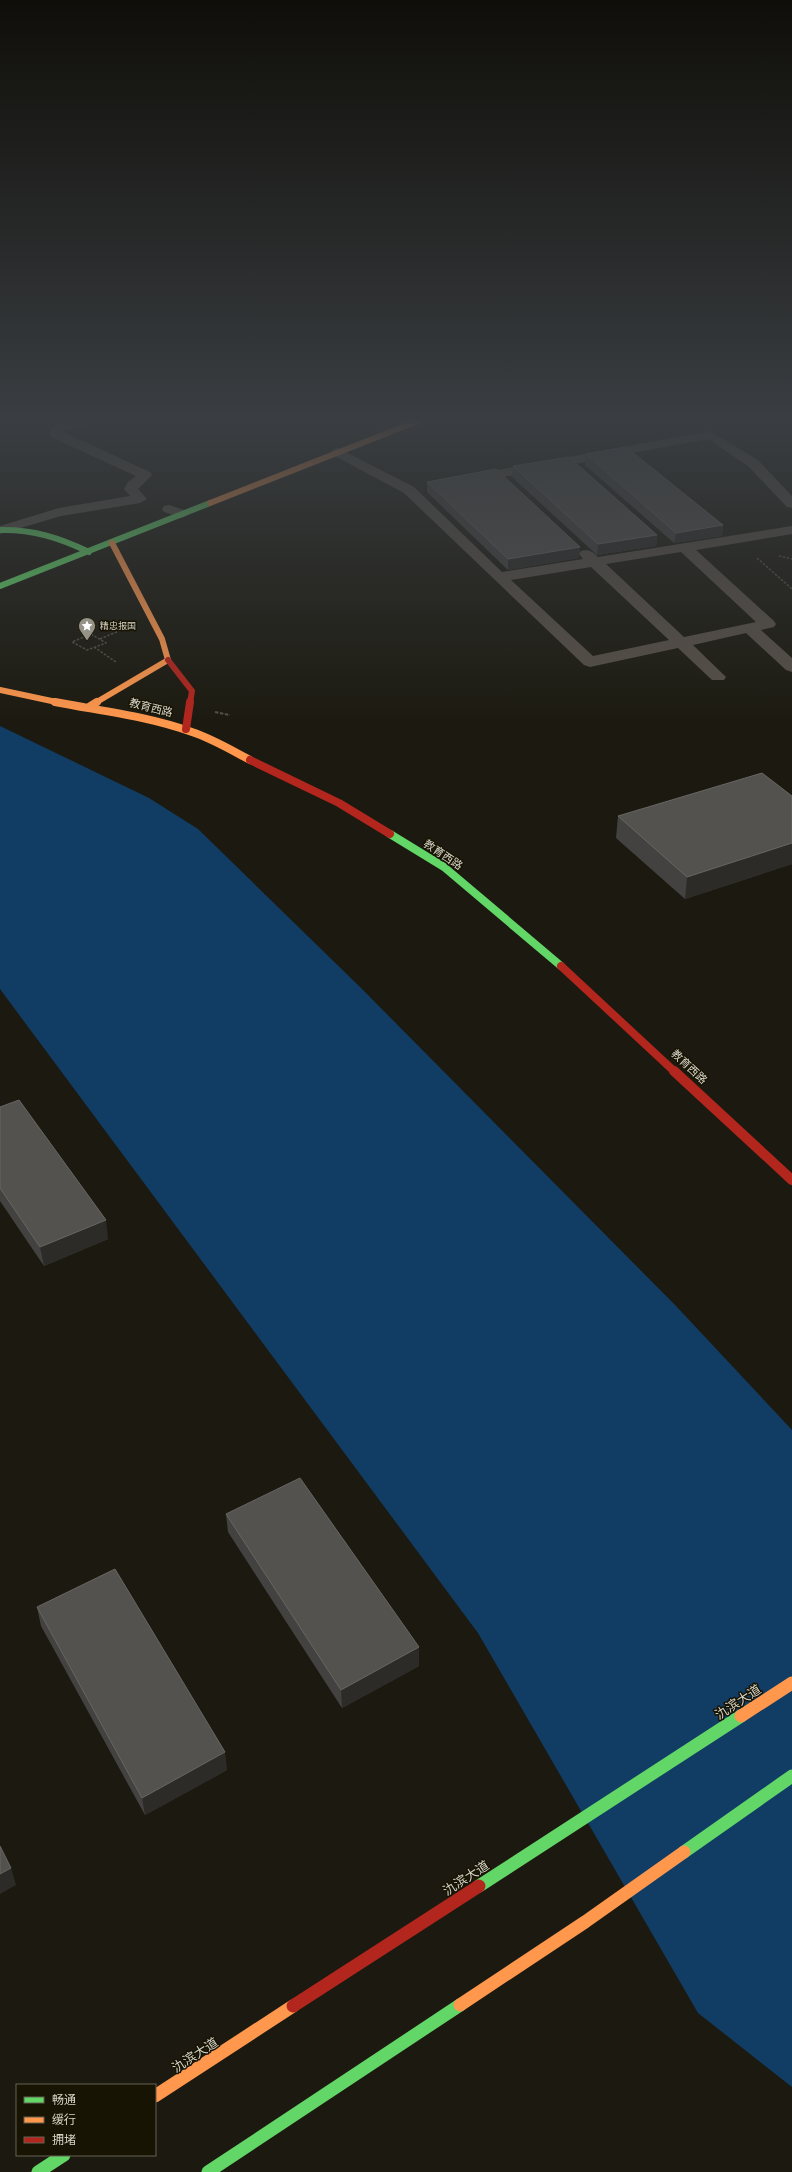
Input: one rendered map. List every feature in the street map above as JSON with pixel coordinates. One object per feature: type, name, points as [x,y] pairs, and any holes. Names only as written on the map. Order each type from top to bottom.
[{"type":"main road","points":[[0,586],[167,520]]},
{"type":"main road","points":[[1,530],[24,529],[43,533],[65,540],[89,552]]},
{"type":"main road","points":[[112,543],[162,639],[168,660],[192,691],[186,729]]},
{"type":"main road","points":[[89,707],[168,660]]},
{"type":"main road","name":"教育西路","points":[[0,690],[18,695],[128,714],[186,729],[339,803],[444,868],[529,936],[792,1180]]},
{"type":"main road","name":"氿滨大道","points":[[156,2095],[792,1683]]},
{"type":"main road","points":[[208,2172],[585,1922],[792,1776]]},
{"type":"main road","points":[[38,2172],[62,2156]]},
{"type":"street","points":[[1,530],[32,520]]},
{"type":"street","points":[[440,520],[590,662],[768,624],[677,548],[658,539]]},
{"type":"street","points":[[499,577],[792,530]]},
{"type":"street","points":[[577,546],[718,677]]},
{"type":"street","points":[[749,628],[792,667]]},
{"type":"path","points":[[735,539],[792,590]]},
{"type":"path","points":[[99,639],[151,617]]},
{"type":"path","points":[[91,634],[99,639],[106,643],[87,650],[72,642],[91,634]]},
{"type":"water","points":[[0,726],[149,798],[198,829],[361,988],[676,1306],[792,1430],[792,2087],[698,2013],[478,1633],[0,989]]},
{"type":"building","points":[[467,520],[551,520],[580,547],[508,559]]},
{"type":"building","points":[[572,520],[640,520],[657,535],[598,544]]},
{"type":"building","points":[[662,520],[717,520],[723,525],[676,533]]},
{"type":"building","points":[[762,773],[792,796],[792,843],[687,877],[618,816]]},
{"type":"building","points":[[19,1100],[106,1220],[40,1247],[0,1188],[0,1107]]},
{"type":"building","points":[[300,1478],[419,1647],[341,1690],[226,1514]]},
{"type":"building","points":[[115,1569],[225,1752],[142,1798],[37,1607]]},
{"type":"building","points":[[0,1846],[11,1868],[0,1874]]},
{"type":"traffic: fast","points":[[0,586],[166,520]]},
{"type":"traffic: fast","points":[[0,530],[24,530],[35,532],[68,542],[89,552]]},
{"type":"traffic: fast","points":[[390,834],[444,867],[529,937],[561,966]]},
{"type":"traffic: fast","points":[[479,1886],[741,1716]]},
{"type":"traffic: fast","points":[[684,1852],[792,1776]]},
{"type":"traffic: fast","points":[[208,2172],[460,2005]]},
{"type":"traffic: fast","points":[[38,2172],[62,2156]]},
{"type":"traffic: slow","points":[[89,707],[168,660],[162,639],[112,543]]},
{"type":"traffic: slow","points":[[0,690],[46,701],[139,717],[161,723],[201,735],[250,760]]},
{"type":"traffic: slow","points":[[741,1716],[792,1683]]},
{"type":"traffic: slow","points":[[460,2005],[585,1922],[684,1852]]},
{"type":"traffic: slow","points":[[156,2095],[293,2006]]},
{"type":"traffic: jam","points":[[168,660],[192,691],[186,729]]},
{"type":"traffic: jam","points":[[250,760],[339,803],[390,834]]},
{"type":"traffic: jam","points":[[561,966],[792,1180]]},
{"type":"traffic: jam","points":[[293,2006],[479,1886]]},
{"type":"place","name":"精忠报国","points":[[87,641]]}]
